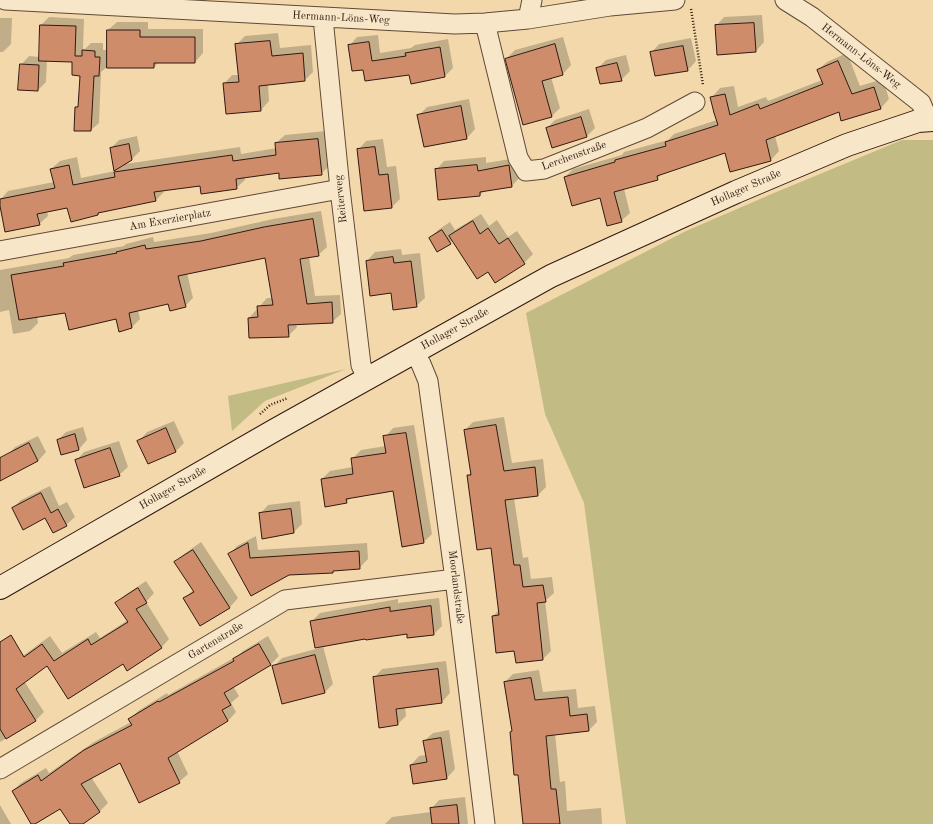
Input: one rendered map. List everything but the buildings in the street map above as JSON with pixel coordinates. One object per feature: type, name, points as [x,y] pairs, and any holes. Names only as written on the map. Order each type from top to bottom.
[{"type":"main road","name":"Hollager Straße","points":[[0,588],[367,378],[551,276],[736,192],[847,145],[918,121],[930,120]]},
{"type":"street","name":"Hermann-Löns-Weg","points":[[5,0],[455,24],[528,19],[610,6],[683,4]]},
{"type":"street","points":[[528,19],[532,0]]},
{"type":"street","name":"Hermann-Löns-Weg","points":[[785,0],[812,17],[921,103],[930,120]]},
{"type":"street","name":"Reiterweg","points":[[323,18],[340,189],[361,365],[367,378]]},
{"type":"street","name":"Lerchenstraße","points":[[484,23],[518,158],[526,171],[544,169],[647,128],[695,102]]},
{"type":"street","name":"Am Exerzierplatz","points":[[0,251],[340,189]]},
{"type":"street","name":"Moorlandstraße","points":[[414,352],[428,381],[455,579],[485,824]]},
{"type":"street","name":"Gartenstraße","points":[[0,769],[285,600],[455,579]]},
{"type":"path","points":[[683,4],[703,85],[695,102]]},
{"type":"shaded area","points":[[902,140],[933,140],[933,824],[626,824],[584,503],[545,414],[526,313],[686,231]]},
{"type":"shaded area","points":[[346,369],[265,401],[232,431],[228,396]]}]
